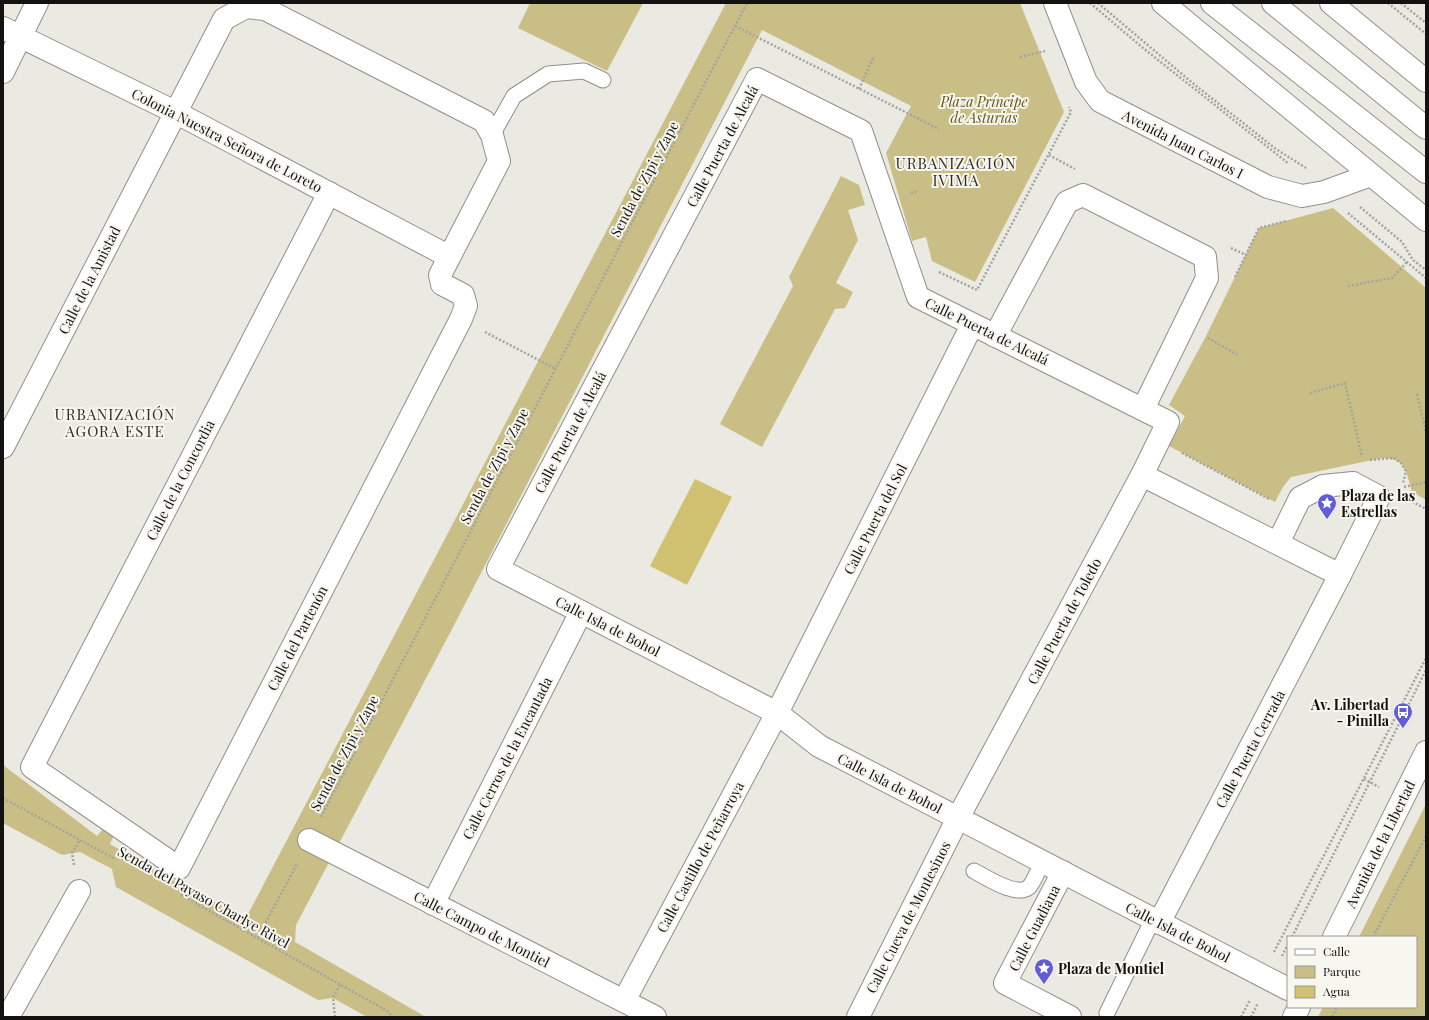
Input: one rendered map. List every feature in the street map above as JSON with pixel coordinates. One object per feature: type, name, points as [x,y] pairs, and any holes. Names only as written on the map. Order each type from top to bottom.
[{"type":"street","points":[[3,72],[12,33],[37,3]]},
{"type":"street","name":"Avenida Juan Carlos I","points":[[1055,3],[1086,82],[1100,101],[1268,187],[1302,196],[1330,189],[1371,174]]},
{"type":"street","points":[[1163,3],[1426,220]]},
{"type":"street","points":[[1212,3],[1426,172]]},
{"type":"street","points":[[1273,3],[1426,128]]},
{"type":"street","points":[[1331,3],[1426,81]]},
{"type":"street","points":[[247,5],[265,9],[484,121],[492,135]]},
{"type":"street","name":"Calle de la Amistad","points":[[3,447],[224,19],[247,5]]},
{"type":"street","name":"Colonia Nuestra Señora de Loreto","points":[[12,33],[175,112],[448,256]]},
{"type":"street","name":"Calle Puerta de Alcalá","points":[[498,569],[756,79],[861,130],[918,298],[1168,422]]},
{"type":"street","name":"Calle del Partenón","points":[[32,767],[179,868],[461,319],[466,306],[463,295],[442,284],[440,275],[448,256],[498,161],[492,135]]},
{"type":"street","name":"Calle de la Concordia","points":[[32,767],[329,193]]},
{"type":"street","points":[[995,336],[1067,202],[1084,195],[1205,257],[1208,278],[1143,409]]},
{"type":"street","name":"Calle Puerta del Sol","points":[[777,713],[972,325]]},
{"type":"street","name":"Calle Puerta de Toledo","points":[[958,818],[1142,475],[1168,422]]},
{"type":"street","points":[[1142,475],[1340,575]]},
{"type":"street","name":"Calle Puerta Cerrada","points":[[1156,921],[1380,497],[1353,483],[1323,486],[1300,498],[1278,543]]},
{"type":"street","name":"Calle Isla de Bohol","points":[[498,569],[777,713],[818,746],[1287,988]]},
{"type":"street","name":"Calle Cerros de la Encantada","points":[[434,904],[581,612]]},
{"type":"street","name":"Calle Castillo de Peñarroya","points":[[624,1001],[777,713]]},
{"type":"street","name":"Avenida de la Libertad","points":[[1334,936],[1426,752]]},
{"type":"street","name":"Calle Cueva de Montesinos","points":[[858,1017],[958,818]]},
{"type":"street","name":"Calle Campo de Montiel","points":[[309,840],[656,1017]]},
{"type":"street","name":"Calle Guadiana","points":[[1063,872],[1005,983],[1070,1017]]},
{"type":"street","points":[[8,1017],[79,891]]},
{"type":"street","points":[[1294,1017],[1298,1008]]},
{"type":"lane","points":[[492,135],[514,96],[548,74],[584,71],[603,80]]},
{"type":"lane","points":[[974,871],[1012,890],[1020,891],[1028,887],[1042,862]]},
{"type":"lane","points":[[1107,1013],[1156,921]]},
{"type":"path","name":"Senda de Zipi y Zape","points":[[258,937],[747,3]]},
{"type":"path","points":[[1090,3],[1143,48],[1330,189],[1426,278]]},
{"type":"path","points":[[1098,3],[1196,85],[1276,149],[1402,242],[1413,260],[1426,270]]},
{"type":"path","points":[[1388,3],[1426,34]]},
{"type":"path","points":[[1401,3],[1426,23]]},
{"type":"path","points":[[735,26],[939,129]]},
{"type":"path","points":[[1020,57],[1046,51],[1044,44]]},
{"type":"path","points":[[859,89],[874,56]]},
{"type":"path","points":[[935,270],[977,290],[1071,112],[1068,105]]},
{"type":"path","points":[[1233,282],[1259,228],[1289,220]]},
{"type":"path","points":[[1348,286],[1392,278],[1407,262]]},
{"type":"path","points":[[461,319],[556,369]]},
{"type":"path","points":[[1206,336],[1238,355]]},
{"type":"path","points":[[1310,393],[1345,383],[1363,461]]},
{"type":"path","points":[[1417,394],[1426,432]]},
{"type":"path","points":[[1176,449],[1275,502]]},
{"type":"path","points":[[1369,460],[1394,458],[1401,463],[1406,472],[1402,488],[1404,497],[1426,508]]},
{"type":"path","points":[[1402,488],[1426,482]]},
{"type":"path","points":[[1241,1017],[1426,658]]},
{"type":"path","points":[[1293,936],[1426,670]]},
{"type":"path","name":"Senda del Payaso Charlye Rivel","points":[[3,798],[119,861]]},
{"type":"path","points":[[1374,936],[1426,836]]},
{"type":"path","name":"Senda del Payaso Charlye Rivel","points":[[174,892],[258,937],[389,1012],[391,1017]]},
{"type":"path","points":[[335,1017],[333,998],[340,984]]},
{"type":"path","points":[[1332,1017],[1336,1008]]},
{"type":"green space","points":[[530,3],[643,3],[607,71],[518,28]]},
{"type":"green space","name":"Plaza Príncipe de Asturias","points":[[726,3],[1020,3],[1064,112],[975,282],[932,261],[926,237],[912,241],[886,153],[911,106],[762,30],[451,631],[296,925],[295,942],[426,1017],[367,1017],[333,998],[318,1000],[116,887],[112,869],[80,852],[62,855],[3,823],[3,765],[97,836],[104,828],[114,835],[110,844],[184,886],[246,918]]},
{"type":"green space","points":[[841,176],[859,185],[865,205],[848,210],[858,240],[836,283],[853,292],[845,308],[835,309],[762,447],[720,424],[793,286],[789,277]]},
{"type":"green space","points":[[1333,208],[1426,288],[1426,500],[1412,492],[1406,472],[1401,463],[1396,460],[1382,458],[1291,477],[1283,487],[1275,502],[1169,446],[1185,416],[1169,405],[1206,336],[1259,228]]},
{"type":"green space","points":[[1426,804],[1426,1017],[1318,1017],[1322,1008],[1417,1008],[1417,936],[1360,936]]},
{"type":"water","points":[[695,479],[732,497],[687,585],[650,566]]},
{"type":"place","name":"Plaza de las Estrellas","points":[[1327,520]]},
{"type":"place","name":"Av. Libertad - Pinilla","points":[[1403,729]]},
{"type":"place","name":"Plaza de Montiel","points":[[1044,985]]},
{"type":"district","name":"URBANIZACIÓN IVIMA","points":[[956,172]]},
{"type":"district","name":"URBANIZACIÓN AGORA ESTE","points":[[115,422]]}]
